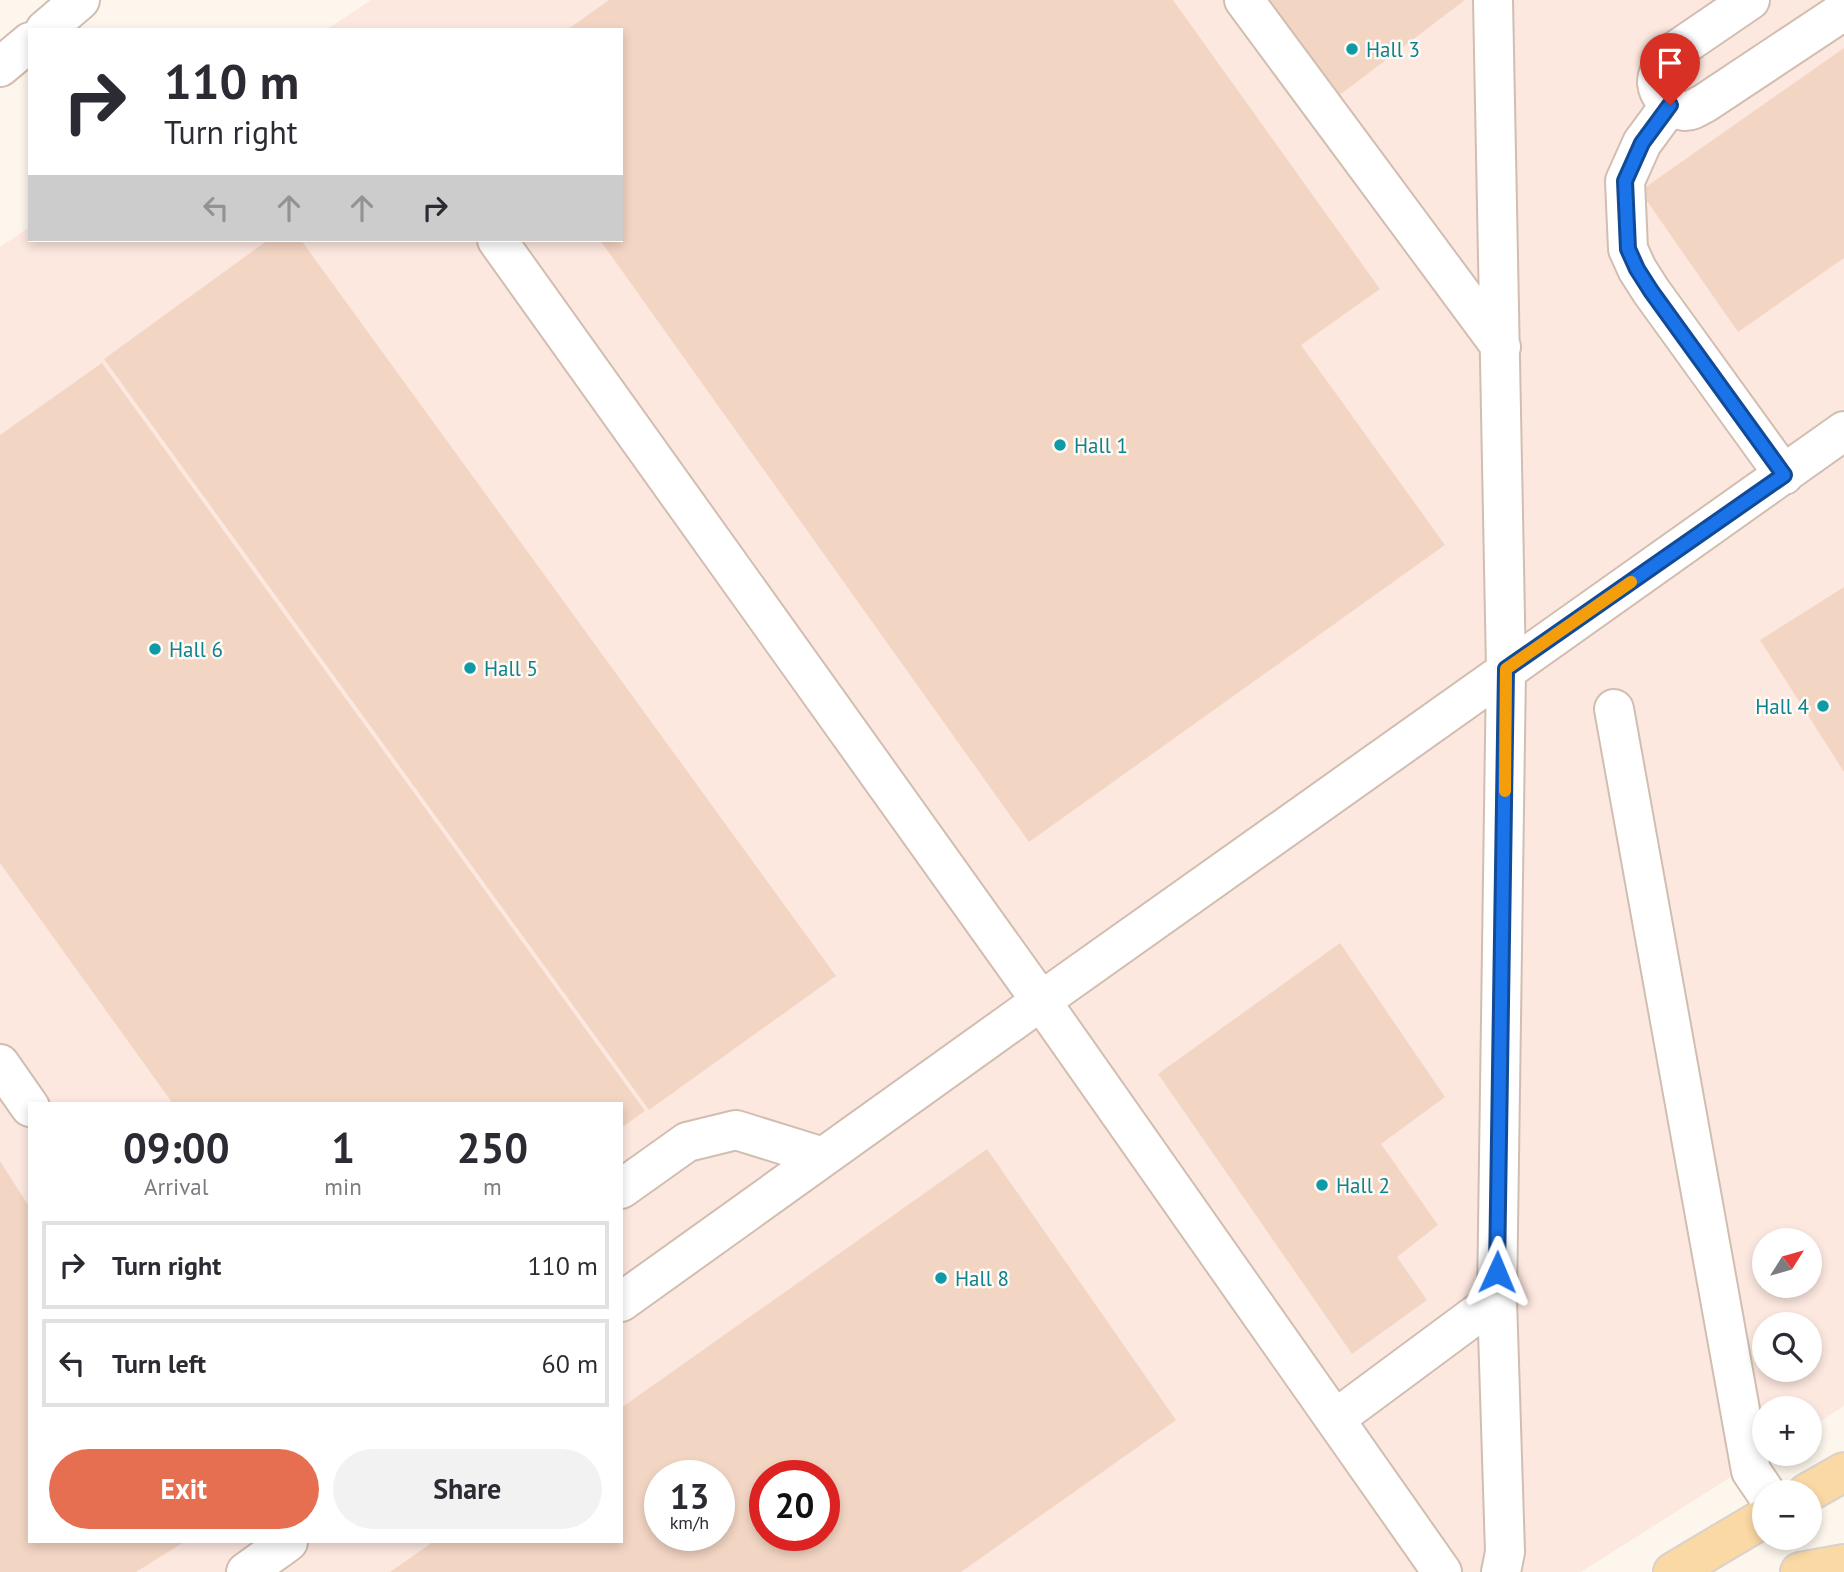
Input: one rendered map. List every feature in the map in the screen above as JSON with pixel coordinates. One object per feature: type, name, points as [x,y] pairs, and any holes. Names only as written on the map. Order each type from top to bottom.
[{"type":"main road","points":[[1822,1484],[1844,1472]]},
{"type":"main road","points":[[1673,1572],[1752,1525]]},
{"type":"main road","points":[[1800,1572],[1844,1564]]},
{"type":"lane","points":[[47,28],[80,0]]},
{"type":"lane","points":[[1244,0],[1501,347]]},
{"type":"lane","points":[[1493,0],[1506,669],[1497,1299],[1505,1552],[1501,1572]]},
{"type":"lane","points":[[1750,0],[1668,56],[1657,83],[1661,96],[1670,105],[1683,111],[1693,110],[1842,12],[1844,8]]},
{"type":"lane","points":[[0,67],[28,44]]},
{"type":"lane","points":[[1670,105],[1642,143],[1625,181],[1628,249],[1651,291],[1784,475]]},
{"type":"lane","points":[[499,242],[1041,1000],[1442,1572]]},
{"type":"lane","points":[[623,1301],[1041,1000],[1844,431]]},
{"type":"lane","points":[[1614,709],[1751,1471],[1757,1480]]},
{"type":"lane","points":[[0,1064],[28,1104]]},
{"type":"lane","points":[[623,1188],[687,1142],[736,1130],[823,1157]]},
{"type":"lane","points":[[1335,1419],[1497,1299]]},
{"type":"lane","points":[[246,1572],[287,1543]]},
{"type":"shaded area","points":[[371,0],[1844,0],[1844,1406],[1822,1420],[1822,1396],[1752,1396],[1752,1464],[1581,1572],[0,1572],[0,247],[28,228],[28,242],[623,242],[623,28],[329,28]]},
{"type":"building","name":"Hall 1","points":[[609,0],[1173,0],[1380,289],[1301,345],[1445,545],[1029,842],[601,242],[623,242],[623,28],[570,28]]},
{"type":"building","name":"Hall 3","points":[[1269,0],[1465,0],[1337,97]]},
{"type":"building","points":[[1844,48],[1844,258],[1738,332],[1640,191]]},
{"type":"building","name":"Hall 5","points":[[265,242],[302,242],[836,976],[649,1110],[104,359]]},
{"type":"building","name":"Hall 6","points":[[102,363],[645,1111],[623,1127],[623,1102],[172,1102],[0,863],[0,435]]},
{"type":"building","name":"Hall 4","points":[[1844,587],[1844,772],[1760,640]]},
{"type":"building","name":"Hall 2","points":[[1340,943],[1445,1097],[1381,1144],[1438,1225],[1397,1257],[1427,1300],[1352,1354],[1158,1074]]},
{"type":"building","name":"Hall 8","points":[[987,1149],[1176,1420],[961,1572],[390,1572],[432,1543],[623,1543],[623,1407]]},
{"type":"building","points":[[0,1161],[28,1205],[28,1543],[182,1543],[136,1572],[0,1572]]},
{"type":"slow traffic","points":[[1505,791],[1506,669],[1631,582]]},
{"type":"place","name":"Hall 3","points":[[1352,49]]},
{"type":"place","name":"Hall 1","points":[[1060,445]]},
{"type":"place","name":"Hall 6","points":[[155,649]]},
{"type":"place","name":"Hall 5","points":[[470,668]]},
{"type":"place","name":"Hall 4","points":[[1823,706]]},
{"type":"place","name":"Hall 2","points":[[1322,1185]]},
{"type":"place","name":"Hall 8","points":[[941,1278]]},
{"type":"route","points":[[1497,1272],[1506,669],[1784,475],[1651,291],[1628,249],[1625,181],[1642,143],[1670,105]]}]
